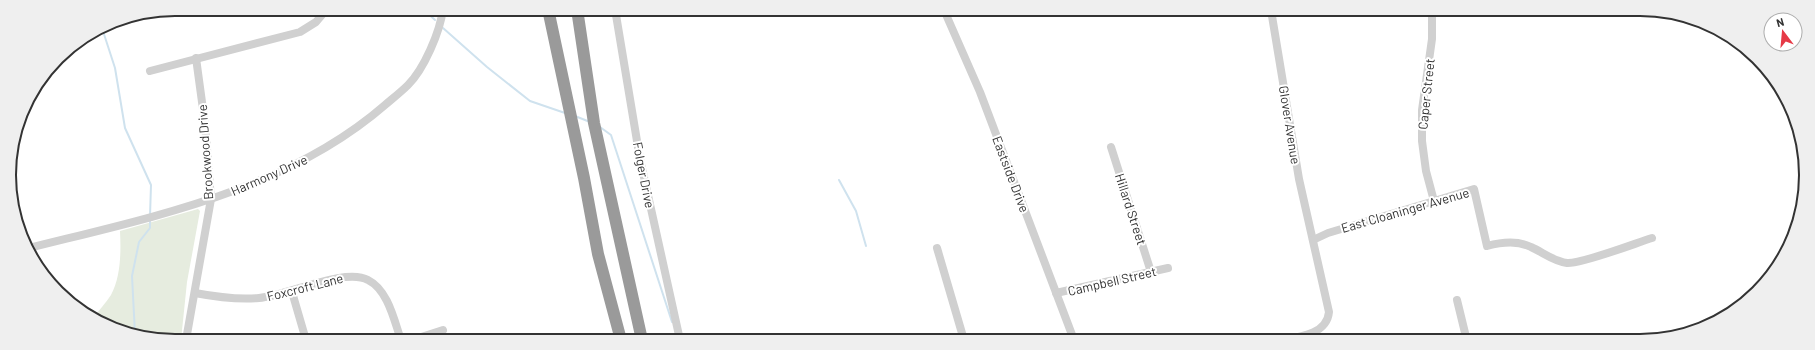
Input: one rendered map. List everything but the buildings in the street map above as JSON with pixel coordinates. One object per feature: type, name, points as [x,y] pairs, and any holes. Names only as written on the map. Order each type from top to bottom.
[{"type":"highway","points":[[550,16],[583,171],[598,254],[619,334]]},
{"type":"highway","points":[[578,16],[594,123],[641,334]]},
{"type":"highway","points":[[615,216],[646,334]]},
{"type":"street","points":[[150,71],[300,32],[316,22],[321,16]]},
{"type":"street","name":"Harmony Drive","points":[[33,247],[117,226],[211,199],[257,183],[298,164],[336,142],[373,116],[409,84],[423,64],[435,39],[441,16]]},
{"type":"street","name":"Folger Drive","points":[[616,16],[640,159],[679,334]]},
{"type":"street","name":"Eastside Drive","points":[[947,16],[980,92],[1072,334]]},
{"type":"street","name":"Glover Avenue","points":[[1272,16],[1299,179],[1312,240]]},
{"type":"street","name":"Caper Street","points":[[1432,16],[1432,39],[1422,110],[1422,141],[1426,171],[1434,201]]},
{"type":"street","name":"Brookwood Drive","points":[[187,334],[211,199],[205,124],[196,58]]},
{"type":"street","name":"Hillard Street","points":[[1111,147],[1151,272]]},
{"type":"street","name":"East Cloaninger Avenue","points":[[1312,240],[1328,233],[1474,189],[1487,246],[1501,242],[1516,242],[1530,246],[1555,261],[1570,263],[1652,238]]},
{"type":"street","points":[[1304,334],[1318,330],[1324,326],[1328,320],[1329,312],[1312,240]]},
{"type":"street","points":[[936,248],[962,334]]},
{"type":"street","name":"Campbell Street","points":[[1056,293],[1168,268]]},
{"type":"street","name":"Foxcroft Lane","points":[[195,293],[227,298],[254,298],[292,292],[340,277],[354,276],[368,280],[379,288],[386,300],[399,334]]},
{"type":"street","points":[[292,292],[304,334]]},
{"type":"street","points":[[1456,300],[1465,334]]},
{"type":"street","points":[[431,334],[443,330]]},
{"type":"shaded area","points":[[198,209],[200,211],[187,282],[182,334],[154,333],[134,329],[96,314],[111,295],[117,280],[119,272],[120,231]]},
{"type":"waterway","points":[[431,16],[435,20]]},
{"type":"waterway","points":[[443,28],[487,67],[530,101],[565,113]]},
{"type":"waterway","points":[[104,33],[115,68],[125,128],[151,185],[150,216]]},
{"type":"waterway","points":[[575,116],[590,122]]},
{"type":"waterway","points":[[600,127],[611,135],[672,322]]},
{"type":"waterway","points":[[839,180],[856,211],[866,246]]},
{"type":"waterway","points":[[135,329],[132,276],[139,242],[150,228],[150,220]]}]
